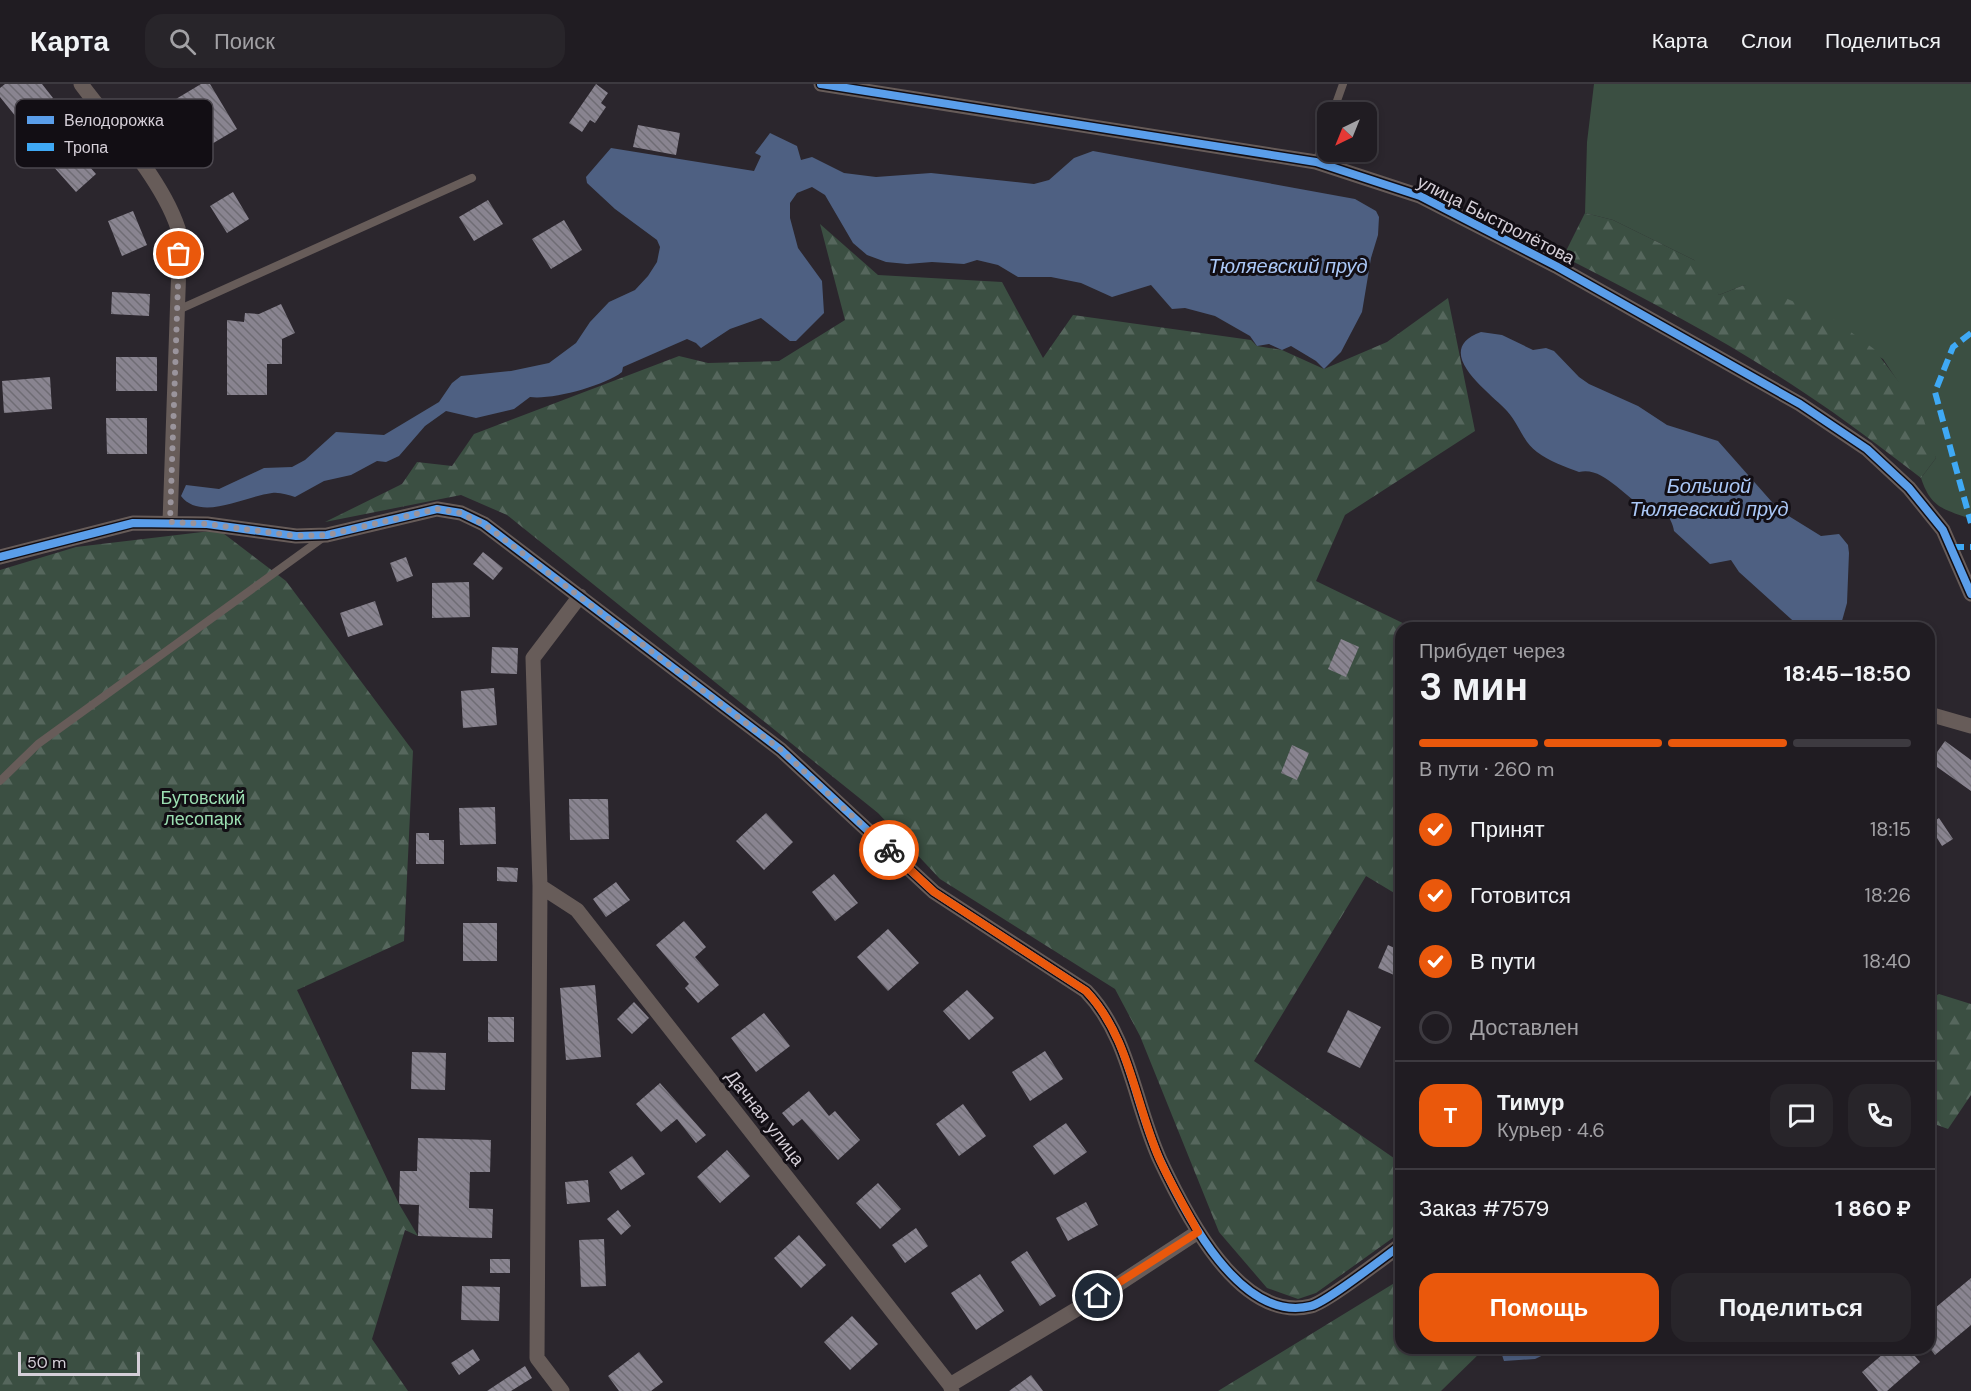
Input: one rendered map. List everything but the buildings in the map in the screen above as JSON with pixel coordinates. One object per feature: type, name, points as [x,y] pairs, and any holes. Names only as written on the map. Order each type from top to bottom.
[{"type":"street","points":[[81,84],[92,99]]},
{"type":"street","name":"улица Быстролётова","points":[[821,84],[868,88],[1316,162],[1420,196],[1486,228],[1800,404],[1866,449],[1909,488],[1943,530],[1971,594]]},
{"type":"street","points":[[144,168],[175,216],[180,235],[170,522]]},
{"type":"street","points":[[0,557],[133,523],[207,524],[296,536],[327,535],[437,509],[460,513],[484,524],[781,750],[934,892],[1086,991],[1103,1008],[1116,1033],[1160,1158],[1198,1232],[1237,1281],[1262,1301],[1289,1310],[1314,1306],[1395,1249]]},
{"type":"street","points":[[562,1391],[537,1358],[540,886],[532,658],[580,596]]},
{"type":"street","points":[[1935,719],[1971,726]]},
{"type":"street","name":"Дачная улица","points":[[540,886],[577,910],[951,1388],[1198,1232]]},
{"type":"lane","points":[[1337,102],[1343,84]]},
{"type":"lane","points":[[177,311],[472,178]]},
{"type":"lane","points":[[0,781],[38,744],[327,535]]},
{"type":"green space","points":[[1594,84],[1971,84],[1971,519],[1946,510],[1929,496],[1921,478],[1936,458],[1899,383],[1883,359],[1744,285],[1719,295],[1694,260],[1613,220],[1585,213],[1587,142]]},
{"type":"green space","points":[[1585,213],[1613,220],[1694,260],[1706,268],[1719,295],[1744,285],[1774,293],[1833,319],[1874,349],[1921,411],[1936,458],[1921,478],[1848,423],[1747,356],[1572,261],[1566,251]]},
{"type":"green space","points":[[820,224],[878,275],[1002,282],[1043,358],[1073,315],[1251,340],[1257,346],[1282,350],[1324,369],[1387,342],[1448,298],[1475,431],[1345,515],[1316,581],[1401,622],[1395,622],[1395,893],[1366,876],[1254,1061],[1395,1159],[1395,1236],[1316,1293],[1298,1299],[1267,1288],[1219,1232],[1140,1036],[1115,989],[940,879],[878,813],[507,515],[461,495],[325,522],[402,484],[417,462],[452,466],[474,434],[679,356],[708,363],[779,361],[845,320]]},
{"type":"green space","name":"Бутовский лесопарк","points":[[219,530],[286,581],[413,751],[404,941],[297,990],[399,1204],[418,1236],[405,1230],[372,1339],[408,1391],[0,1391],[0,570],[76,547]]},
{"type":"green space","points":[[1939,994],[1971,1004],[1971,1095],[1948,1129],[1935,1124],[1935,996]]},
{"type":"green space","points":[[1395,1283],[1395,1354],[1479,1354],[1441,1391],[1218,1391]]},
{"type":"water","name":"Тюляевский пруд","points":[[770,133],[797,146],[801,160],[812,157],[844,173],[876,177],[931,173],[1034,184],[1049,180],[1074,158],[1093,151],[1355,199],[1376,211],[1379,217],[1378,235],[1371,258],[1362,312],[1341,352],[1324,369],[1316,361],[1291,346],[1282,350],[1269,344],[1257,346],[1250,336],[1215,316],[1185,308],[1172,309],[1151,285],[1112,297],[1081,283],[1051,277],[1018,277],[998,265],[977,260],[964,264],[886,262],[867,255],[853,243],[825,195],[812,187],[797,193],[790,203],[790,218],[798,248],[822,281],[824,313],[796,341],[790,341],[761,318],[730,329],[701,348],[687,339],[623,367],[622,372],[614,377],[578,391],[530,397],[514,409],[476,418],[446,411],[425,426],[399,456],[386,462],[377,461],[351,475],[324,481],[295,497],[272,493],[224,505],[200,507],[181,496],[186,485],[219,489],[264,468],[292,467],[305,460],[336,432],[384,435],[439,402],[452,383],[461,376],[511,371],[549,363],[576,343],[590,322],[609,302],[635,290],[657,262],[660,247],[657,240],[615,209],[587,183],[586,177],[611,148],[754,171],[761,156],[755,153]]},
{"type":"water","name":"Большой Тюляевский пруд","points":[[1481,332],[1502,335],[1533,350],[1546,348],[1554,351],[1589,384],[1638,406],[1667,425],[1718,441],[1779,510],[1821,536],[1839,534],[1848,545],[1847,603],[1842,622],[1794,622],[1739,572],[1731,560],[1710,564],[1674,531],[1673,525],[1663,511],[1637,503],[1614,484],[1597,474],[1588,471],[1579,472],[1537,452],[1528,443],[1507,411],[1478,384],[1462,361],[1461,350],[1467,340]]},
{"type":"water","points":[[1502,1354],[1546,1354],[1535,1359],[1504,1361]]},
{"type":"marked path","points":[[1971,333],[1953,347],[1935,392],[1971,523]]},
{"type":"marked path","points":[[1952,547],[1971,547]]},
{"type":"cycle path","points":[[821,84],[1316,162],[1420,196],[1556,266],[1800,404],[1867,449],[1909,488],[1943,530],[1971,594]]},
{"type":"cycle path","points":[[0,557],[133,523],[207,524],[296,536],[327,535],[437,509],[461,513],[484,524],[781,750],[934,892],[1086,991],[1101,1009],[1122,1050],[1151,1138],[1184,1208],[1218,1260],[1239,1282],[1261,1298],[1285,1307],[1311,1306],[1342,1288],[1395,1249]]},
{"type":"way so far","points":[[179,254],[170,522],[207,524],[296,536],[327,535],[437,509],[460,513],[484,524],[781,750],[889,850]]},
{"type":"route","points":[[889,850],[934,892],[1086,991],[1103,1008],[1116,1033],[1160,1158],[1198,1232],[1098,1296]]}]
